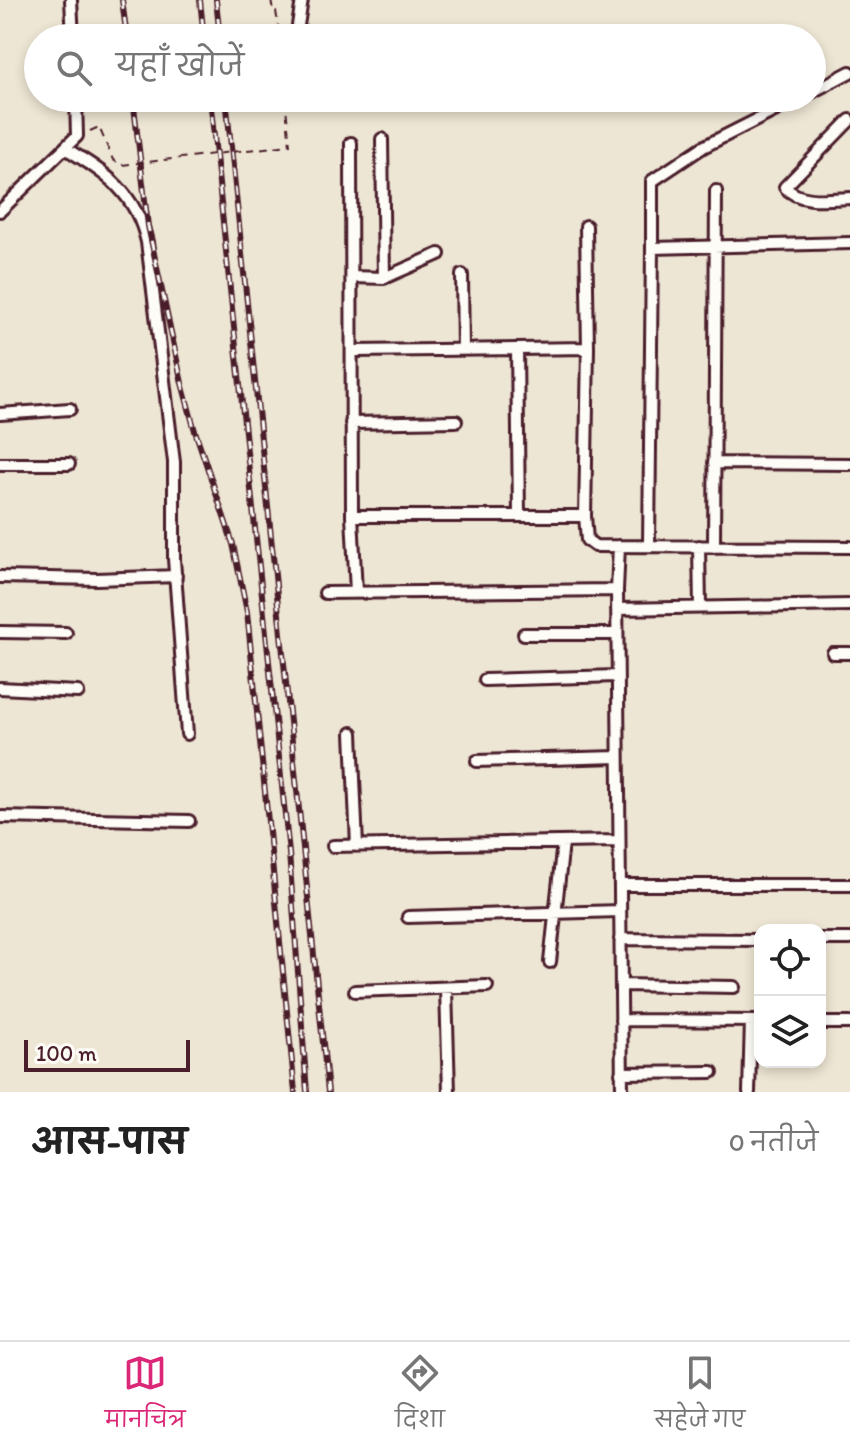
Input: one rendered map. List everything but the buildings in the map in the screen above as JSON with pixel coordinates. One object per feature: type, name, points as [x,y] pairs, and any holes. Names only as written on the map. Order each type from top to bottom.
[{"type":"street","points":[[71,0],[72,24]]},
{"type":"street","points":[[298,24],[302,0]]},
{"type":"street","points":[[826,85],[850,72]]},
{"type":"street","points":[[0,211],[77,136],[76,112]]},
{"type":"street","points":[[649,546],[652,181],[703,147],[772,112]]},
{"type":"street","points":[[848,126],[785,187],[791,193],[809,199],[850,198]]},
{"type":"street","points":[[382,139],[384,278]]},
{"type":"street","points":[[351,143],[354,351],[352,516],[356,592]]},
{"type":"street","points":[[65,148],[114,182],[137,209],[142,222],[156,300],[174,462],[176,576],[187,734]]},
{"type":"street","points":[[714,547],[716,191]]},
{"type":"street","points":[[586,226],[588,348],[585,517],[587,540],[591,545],[850,547]]},
{"type":"street","points":[[652,248],[850,243]]},
{"type":"street","points":[[353,277],[384,278],[439,254]]},
{"type":"street","points":[[462,275],[463,350]]},
{"type":"street","points":[[354,351],[588,348]]},
{"type":"street","points":[[517,349],[519,515]]},
{"type":"street","points":[[0,414],[70,409]]},
{"type":"street","points":[[351,423],[456,421]]},
{"type":"street","points":[[714,463],[850,464]]},
{"type":"street","points":[[0,464],[69,464]]},
{"type":"street","points":[[352,516],[585,517]]},
{"type":"street","points":[[619,546],[617,676],[622,1092]]},
{"type":"street","points":[[699,546],[700,607]]},
{"type":"street","points":[[0,577],[97,579],[176,576]]},
{"type":"street","points":[[325,593],[617,590]]},
{"type":"street","points":[[617,609],[850,605]]},
{"type":"street","points":[[0,632],[66,633]]},
{"type":"street","points":[[524,634],[617,634]]},
{"type":"street","points":[[833,653],[850,653]]},
{"type":"street","points":[[485,680],[617,676]]},
{"type":"street","points":[[0,688],[78,692]]},
{"type":"street","points":[[352,733],[357,846]]},
{"type":"street","points":[[477,761],[618,757]]},
{"type":"street","points":[[0,817],[189,821]]},
{"type":"street","points":[[333,846],[619,841]]},
{"type":"street","points":[[550,962],[563,842]]},
{"type":"street","points":[[620,885],[850,885]]},
{"type":"street","points":[[408,917],[620,911]]},
{"type":"street","points":[[620,939],[754,940]]},
{"type":"street","points":[[826,939],[850,939]]},
{"type":"street","points":[[621,985],[734,987]]},
{"type":"street","points":[[355,991],[487,986]]},
{"type":"street","points":[[446,988],[449,1092]]},
{"type":"street","points":[[621,1020],[754,1021]]},
{"type":"street","points":[[826,1023],[850,1023]]},
{"type":"street","points":[[749,1092],[754,1041]]},
{"type":"street","points":[[621,1073],[712,1072]]},
{"type":"path","points":[[271,0],[277,24]]},
{"type":"path","points":[[77,136],[99,127],[113,160],[122,165],[290,145],[286,112]]},
{"type":"railway","points":[[122,0],[125,24]]},
{"type":"railway","points":[[200,0],[203,24]]},
{"type":"railway","points":[[216,0],[219,24]]},
{"type":"railway","points":[[135,112],[148,226],[182,383],[233,544],[247,612],[295,1092]]},
{"type":"railway","points":[[211,112],[289,853],[307,1092]]},
{"type":"railway","points":[[227,112],[328,1092]]}]
